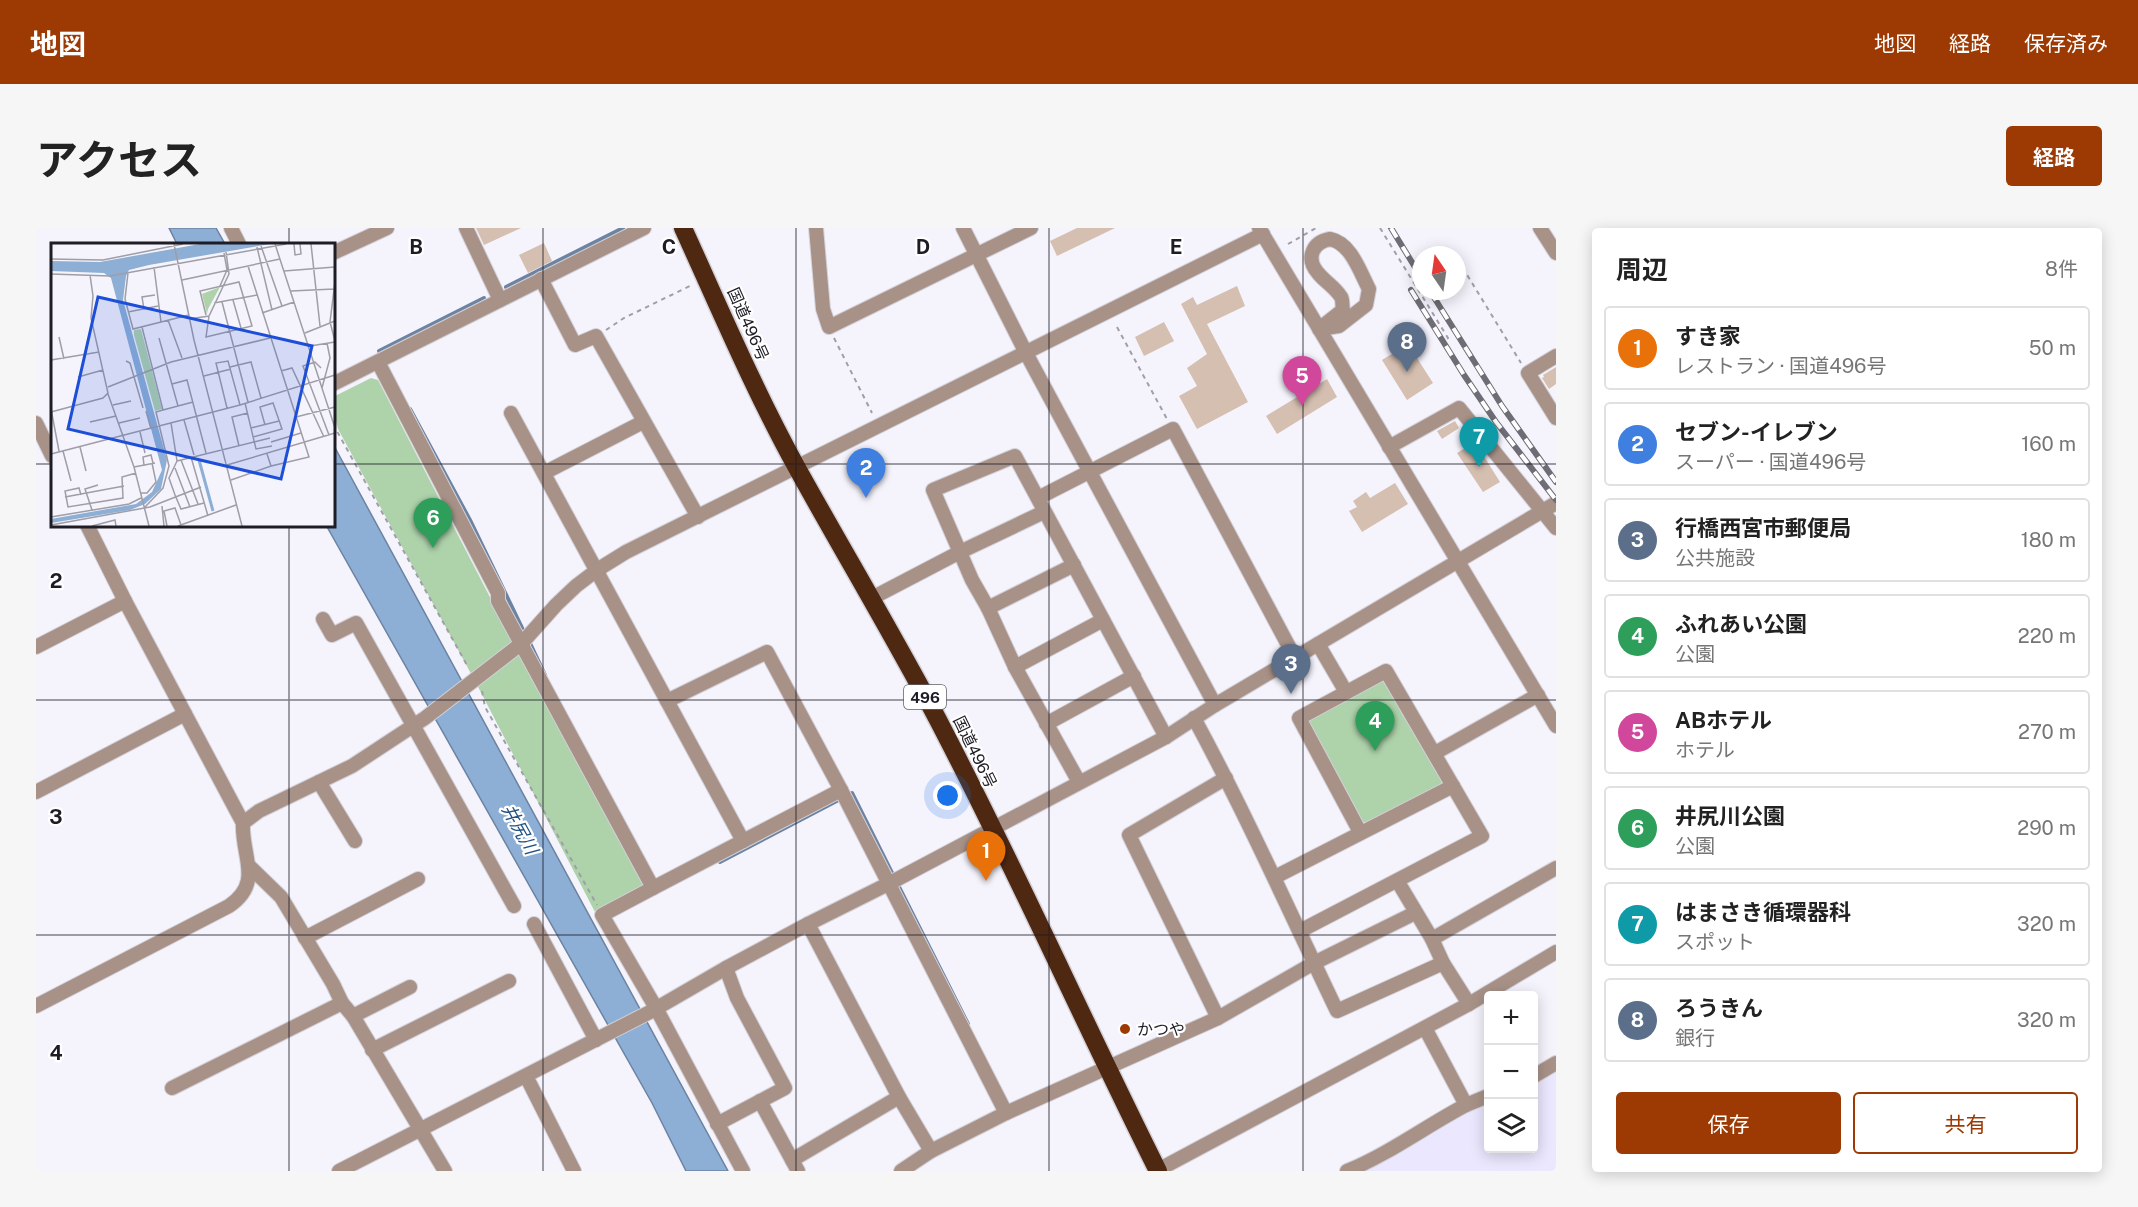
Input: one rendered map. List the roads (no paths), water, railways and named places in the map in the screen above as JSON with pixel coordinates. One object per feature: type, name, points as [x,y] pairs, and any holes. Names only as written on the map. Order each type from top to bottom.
[{"type":"highway","name":"国道496号","points":[[688,229],[706,279],[748,374],[796,467],[872,598],[937,719],[1028,900],[1158,1171]]},
{"type":"street","points":[[231,228],[238,243]]},
{"type":"street","points":[[334,252],[363,233],[387,228]]},
{"type":"street","points":[[466,228],[500,300]]},
{"type":"street","points":[[334,384],[644,228]]},
{"type":"street","points":[[816,228],[823,309],[830,327],[1031,228]]},
{"type":"street","points":[[963,228],[1026,353],[1215,705]]},
{"type":"street","points":[[1544,229],[1556,253]]},
{"type":"street","points":[[243,823],[260,811],[352,766],[478,685],[522,643],[556,605],[597,570],[626,552],[1026,353],[1261,231],[1556,726]]},
{"type":"street","points":[[1322,240],[1339,240],[1347,248],[1370,289],[1366,305],[1339,326],[1319,329],[1343,310],[1342,298],[1317,272],[1312,263],[1311,252],[1322,240]]},
{"type":"street","points":[[541,279],[575,345],[596,336],[698,517]]},
{"type":"street","points":[[1556,356],[1528,373],[1556,418]]},
{"type":"street","points":[[378,362],[498,593],[498,601],[652,888]]},
{"type":"street","points":[[1389,447],[1459,408],[1556,528]]},
{"type":"street","points":[[511,412],[743,841]]},
{"type":"street","points":[[544,473],[643,422]]},
{"type":"street","points":[[36,423],[51,454]]},
{"type":"street","points":[[1038,498],[1173,429],[1295,658]]},
{"type":"street","points":[[1079,782],[1015,667],[988,608],[972,580],[933,490],[1015,456],[1166,736]]},
{"type":"street","points":[[339,1171],[598,1039],[808,924],[890,883],[1166,736],[1556,503]]},
{"type":"street","points":[[872,598],[1044,512]]},
{"type":"street","points":[[36,1006],[240,899],[245,889],[249,866],[242,831],[243,823],[88,526]]},
{"type":"street","points":[[988,608],[1074,565]]},
{"type":"street","points":[[36,647],[125,601]]},
{"type":"street","points":[[323,619],[332,635],[356,623],[514,906]]},
{"type":"street","points":[[1015,667],[1103,620]]},
{"type":"street","points":[[1318,644],[1346,692]]},
{"type":"street","points":[[668,701],[767,652],[842,790],[1006,1113]]},
{"type":"street","points":[[1300,931],[1398,882],[1482,836],[1386,671],[1299,718],[1360,832]]},
{"type":"street","points":[[1046,724],[1134,676]]},
{"type":"street","points":[[1435,753],[1538,695]]},
{"type":"street","points":[[36,792],[185,714]]},
{"type":"street","points":[[1194,718],[1275,877],[1337,1011],[1443,963]]},
{"type":"street","points":[[1218,1018],[1130,835],[1226,778]]},
{"type":"street","points":[[319,782],[355,841]]},
{"type":"street","points":[[1275,877],[1453,786]]},
{"type":"street","points":[[743,1171],[602,915],[842,790]]},
{"type":"street","points":[[249,866],[281,897],[342,1003],[445,1171]]},
{"type":"street","points":[[1432,939],[1556,868]]},
{"type":"street","points":[[304,938],[418,879]]},
{"type":"street","points":[[1398,882],[1432,939],[1443,963],[1469,1004]]},
{"type":"street","points":[[907,1170],[931,1151],[1006,1113],[1218,1018],[1314,963],[1415,913]]},
{"type":"street","points":[[534,924],[598,1039]]},
{"type":"street","points":[[808,924],[899,1097],[931,1151]]},
{"type":"street","points":[[1158,1171],[1469,1004],[1556,952]]},
{"type":"street","points":[[717,1124],[785,1088],[737,998],[726,968]]},
{"type":"street","points":[[372,1050],[509,981]]},
{"type":"street","points":[[352,1016],[410,987]]},
{"type":"street","points":[[172,1088],[342,1003]]},
{"type":"street","points":[[1425,1028],[1466,1105]]},
{"type":"street","points":[[1538,1073],[1556,1064]]},
{"type":"street","points":[[526,1076],[574,1171]]},
{"type":"street","points":[[760,1101],[795,1165],[899,1097]]},
{"type":"street","points":[[1347,1171],[1364,1164],[1466,1105],[1484,1098]]},
{"type":"water","points":[[169,228],[216,228],[224,243],[176,243]]},
{"type":"water","name":"井尻川","points":[[334,446],[728,1171],[686,1171],[652,1103],[327,526],[334,526]]},
{"type":"waterway","points":[[506,287],[623,228]]},
{"type":"waterway","points":[[382,357],[379,351],[484,298]]},
{"type":"waterway","points":[[410,409],[471,522],[525,634]]},
{"type":"waterway","points":[[529,641],[545,675]]},
{"type":"waterway","points":[[720,862],[852,793],[894,877]]},
{"type":"waterway","points":[[897,883],[968,1024]]},
{"type":"railway","points":[[1391,228],[1412,262]]},
{"type":"railway","points":[[1411,290],[1496,422],[1556,500]]},
{"type":"railway","points":[[1436,300],[1502,406],[1556,482]]},
{"type":"place","name":"ろうきん","points":[[1407,372]]},
{"type":"place","name":"ABホテル","points":[[1302,406]]},
{"type":"place","name":"はまさき循環器科","points":[[1479,467]]},
{"type":"place","name":"セブン-イレブン","points":[[866,498]]},
{"type":"place","name":"井尻川公園","points":[[433,548]]},
{"type":"place","name":"行橋西宮市郵便局","points":[[1291,694]]},
{"type":"place","name":"ふれあい公園","points":[[1375,751]]},
{"type":"place","name":"すき家","points":[[986,881]]},
{"type":"place","name":"かつや","points":[[1125,1029]]}]
